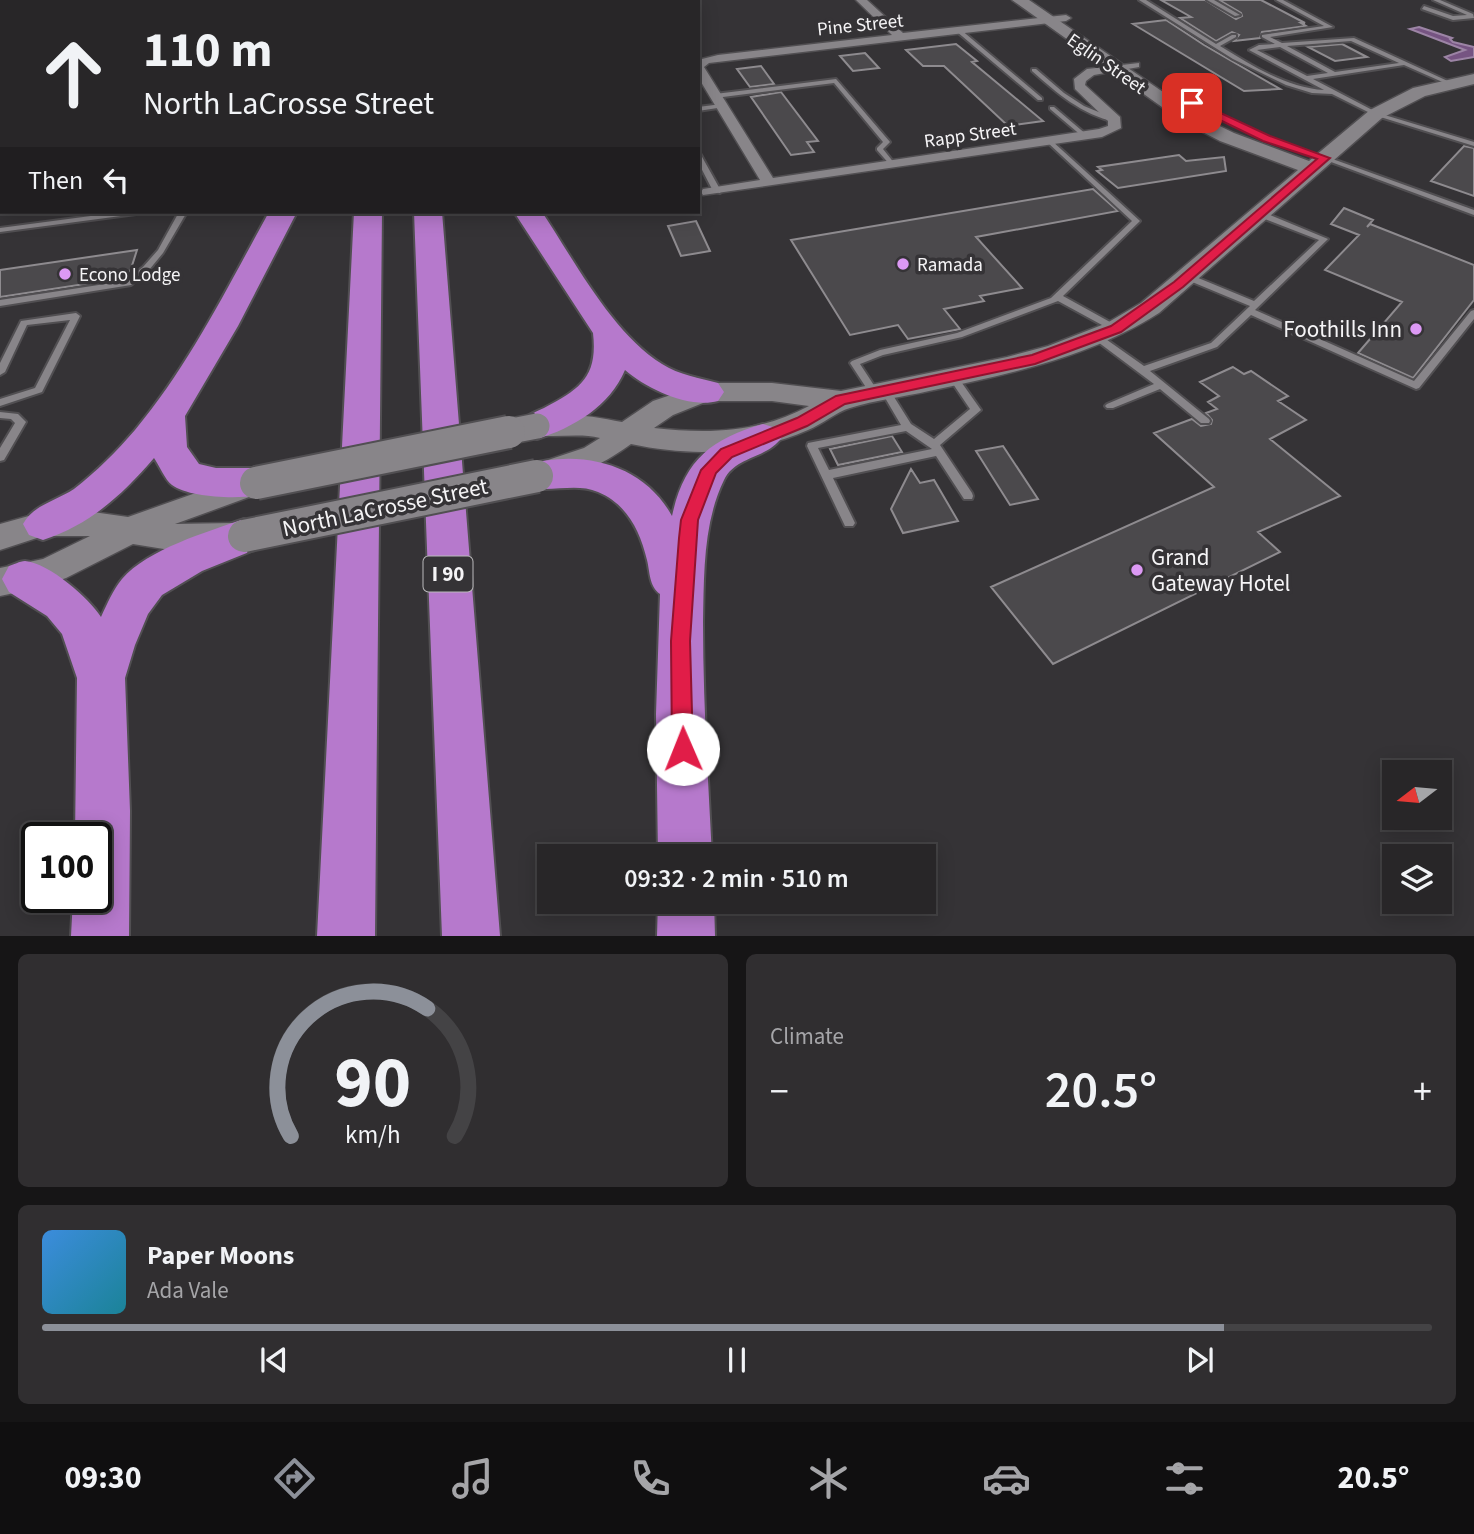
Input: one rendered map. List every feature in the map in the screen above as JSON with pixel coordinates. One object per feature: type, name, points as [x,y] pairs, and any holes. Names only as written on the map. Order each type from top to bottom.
[{"type":"highway","points":[[43,524],[88,500],[109,482],[167,417],[282,214]]},
{"type":"highway","points":[[346,936],[369,214]]},
{"type":"highway","name":"I 90","points":[[428,214],[471,936]]},
{"type":"highway","points":[[529,214],[609,331],[649,372],[706,392]]},
{"type":"highway","points":[[537,426],[563,415],[596,389],[611,362],[609,331]]},
{"type":"highway","points":[[167,417],[168,449],[186,475],[216,483],[256,483]]},
{"type":"highway","points":[[685,844],[681,641],[689,520],[709,470],[727,453],[763,437]]},
{"type":"highway","points":[[537,476],[596,475],[628,488],[647,508],[662,533],[669,558],[681,641]]},
{"type":"highway","points":[[101,678],[116,635],[138,592],[170,567],[244,536]]},
{"type":"highway","points":[[12,581],[63,603],[88,637],[101,678],[103,811],[100,936]]},
{"type":"highway","points":[[686,914],[686,936]]},
{"type":"main road","name":"Eglin Street","points":[[1019,0],[1173,109],[1206,127],[1319,163]]},
{"type":"main road","name":"Eglin Street","points":[[1040,0],[1135,65],[1218,117],[1319,163]]},
{"type":"main road","name":"North LaCrosse Street","points":[[12,581],[61,568],[133,529],[186,505],[256,483],[537,426],[588,425],[655,439],[701,442],[763,437],[802,422],[841,400],[1035,359],[1106,333],[1150,308],[1376,114],[1407,96],[1449,83],[1473,80]]},
{"type":"main road","name":"North LaCrosse Street","points":[[0,537],[43,524],[86,523],[170,537],[244,536],[537,476],[594,456],[663,408],[706,392],[772,392],[841,400]]},
{"type":"street","points":[[862,0],[901,37]]},
{"type":"street","name":"Pine Street","points":[[700,65],[738,55],[1066,18]]},
{"type":"street","points":[[1115,120],[1085,93],[1079,82],[1086,74],[1135,65]]},
{"type":"street","points":[[700,67],[769,183]]},
{"type":"street","name":"Rapp Street","points":[[712,192],[1085,136],[1114,128],[1115,120]]},
{"type":"lane","points":[[1142,0],[1295,88],[1323,93],[1335,92]]},
{"type":"lane","points":[[1210,0],[1237,15]]},
{"type":"lane","points":[[1279,0],[1329,27],[1260,35],[1334,74]]},
{"type":"lane","points":[[1437,0],[1474,16]]},
{"type":"lane","points":[[1424,8],[1453,18],[1474,16]]},
{"type":"lane","points":[[958,30],[1040,99]]},
{"type":"lane","points":[[1218,45],[1234,36]]},
{"type":"lane","points":[[1449,83],[1352,39],[1252,50],[1376,114],[1474,144]]},
{"type":"lane","points":[[1307,78],[1403,64]]},
{"type":"lane","points":[[1034,70],[1083,111],[1096,117],[1115,120]]},
{"type":"lane","points":[[700,108],[718,101],[836,81],[887,142],[879,149],[893,165]]},
{"type":"lane","points":[[1052,108],[1085,136]]},
{"type":"lane","points":[[968,496],[936,448],[906,427],[855,363],[880,353],[959,335],[1058,297],[1136,220],[1049,142]]},
{"type":"lane","points":[[1319,163],[1474,213]]},
{"type":"lane","points":[[702,169],[712,192]]},
{"type":"lane","points":[[0,230],[121,214]]},
{"type":"lane","points":[[0,303],[128,283],[144,272],[171,237],[182,214]]},
{"type":"lane","points":[[1143,370],[1214,345],[1324,239],[1260,214]]},
{"type":"lane","points":[[1188,276],[1416,386],[1474,313]]},
{"type":"lane","points":[[1058,297],[1106,333],[1143,370],[1205,421]]},
{"type":"lane","points":[[0,372],[24,323],[76,316],[39,390],[0,404]]},
{"type":"lane","points":[[826,475],[936,448],[976,410],[954,378]]},
{"type":"lane","points":[[1110,405],[1161,385]]},
{"type":"lane","points":[[0,426],[0,417],[14,416],[21,422],[0,457]]},
{"type":"lane","points":[[849,523],[812,446],[906,427]]},
{"type":"shaded area","points":[[1419,27],[1452,38],[1450,39],[1453,42],[1474,47],[1474,57],[1451,61],[1445,57],[1465,50],[1410,29]]},
{"type":"building","points":[[1161,0],[1205,0],[1236,19],[1242,16],[1241,13],[1219,0],[1261,0],[1306,26],[1262,32],[1260,38],[1234,41],[1239,35],[1232,32],[1216,41],[1180,18],[1191,17]]},
{"type":"building","points":[[1166,20],[1280,89],[1244,91],[1133,24]]},
{"type":"building","points":[[956,44],[977,61],[972,62],[1043,121],[1008,126],[944,66],[923,66],[906,50]]},
{"type":"building","points":[[1342,44],[1367,57],[1335,61],[1308,47]]},
{"type":"building","points":[[865,53],[879,68],[853,71],[840,56]]},
{"type":"building","points":[[761,66],[774,84],[750,87],[737,69]]},
{"type":"building","points":[[781,92],[818,141],[807,142],[814,152],[791,155],[751,97]]},
{"type":"building","points":[[1464,146],[1474,148],[1474,196],[1431,181]]},
{"type":"building","points":[[1179,155],[1186,161],[1224,157],[1226,171],[1118,188],[1097,171],[1102,170],[1098,167]]},
{"type":"building","name":"Ramada","points":[[1093,189],[1118,211],[976,237],[1022,288],[980,296],[984,301],[944,309],[960,329],[908,339],[898,325],[850,335],[791,240]]},
{"type":"building","points":[[1344,208],[1373,220],[1367,227],[1370,224],[1474,265],[1474,300],[1413,378],[1358,353],[1402,302],[1325,270],[1359,235],[1331,224]]},
{"type":"building","points":[[696,221],[710,251],[681,256],[668,226]]},
{"type":"building","name":"Econo Lodge","points":[[137,250],[129,275],[124,278],[0,297],[0,270]]},
{"type":"building","name":"Grand Gateway Hotel","points":[[1233,367],[1244,374],[1251,371],[1288,396],[1278,401],[1306,420],[1270,439],[1340,496],[1258,532],[1280,552],[1053,664],[991,587],[1214,487],[1154,433],[1192,419],[1201,426],[1211,424],[1212,420],[1206,413],[1217,409],[1208,402],[1219,396],[1200,382]]},
{"type":"building","points":[[892,436],[902,452],[838,465],[830,449]]},
{"type":"building","points":[[1003,446],[1038,499],[1010,505],[976,451]]},
{"type":"building","points":[[911,469],[920,483],[934,480],[958,521],[903,533],[891,509]]},
{"type":"place","name":"Ramada","points":[[903,264]]},
{"type":"place","name":"Econo Lodge","points":[[65,274]]},
{"type":"place","name":"Foothills Inn","points":[[1416,329]]},
{"type":"place","name":"Grand Gateway Hotel","points":[[1137,570]]},
{"type":"route","points":[[683,749],[681,641],[687,538],[689,520],[709,470],[727,453],[802,422],[841,400],[1035,359],[1116,329],[1150,308],[1179,285],[1325,158],[1267,138],[1192,103]]}]
